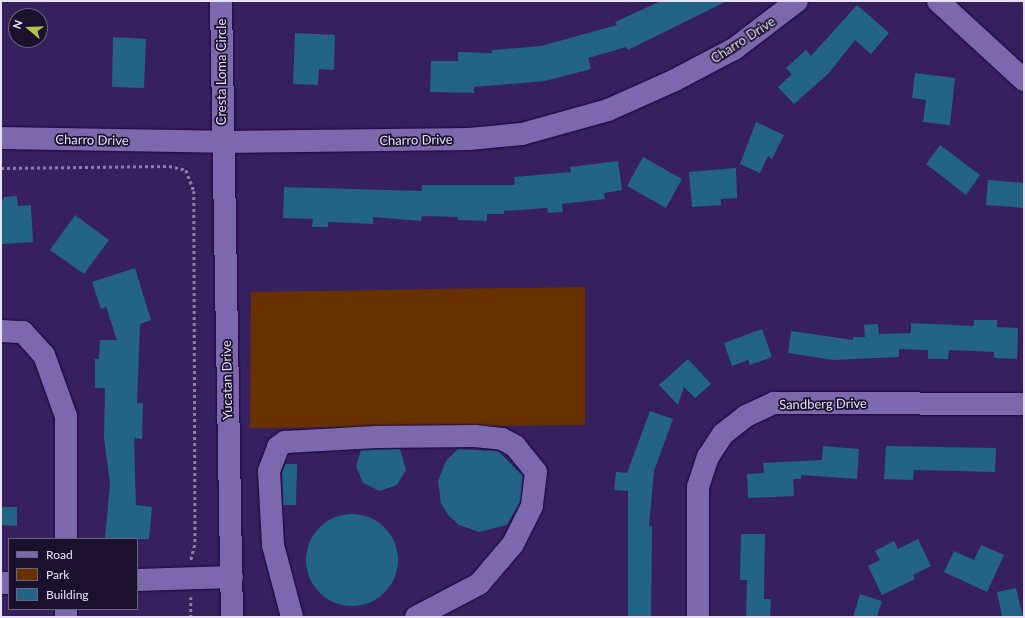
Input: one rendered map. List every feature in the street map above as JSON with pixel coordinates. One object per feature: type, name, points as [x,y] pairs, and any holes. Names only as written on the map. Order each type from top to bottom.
[{"type":"street","name":"Cresta Loma Circle","points":[[221,1],[221,142]]},
{"type":"street","name":"Charro Drive","points":[[1,138],[221,142],[469,139],[522,134],[608,110],[675,80],[734,50],[797,1]]},
{"type":"street","points":[[938,1],[1023,77]]},
{"type":"street","name":"Yucatan Drive","points":[[221,142],[232,617]]},
{"type":"street","points":[[1,331],[23,332],[44,355],[66,416],[66,538]]},
{"type":"street","name":"Sandberg Drive","points":[[698,617],[698,487],[708,457],[723,434],[746,416],[774,404],[1024,404]]},
{"type":"street","points":[[292,617],[273,546],[269,471],[278,447],[284,442],[376,437],[475,436],[502,439],[515,446],[536,472],[532,506],[513,544],[480,584],[416,617]]},
{"type":"street","points":[[138,580],[232,577]]},
{"type":"path","points":[[1,168],[169,166],[186,170],[194,191],[195,544],[191,558],[191,617]]},
{"type":"green space","points":[[585,287],[585,425],[250,428],[251,292]]},
{"type":"building","points":[[661,1],[727,1],[628,50],[626,47],[588,58],[591,69],[545,81],[474,87],[474,93],[430,92],[431,61],[458,61],[458,52],[492,53],[492,50],[541,46],[617,25],[615,22]]},
{"type":"building","points":[[857,5],[889,33],[871,54],[855,40],[828,74],[794,104],[778,87],[792,74],[786,68],[806,50],[811,56]]},
{"type":"building","points":[[295,33],[335,35],[334,70],[319,69],[318,85],[293,84]]},
{"type":"building","points":[[113,37],[146,39],[144,88],[112,87]]},
{"type":"building","points":[[915,73],[955,78],[950,125],[923,122],[926,100],[912,98]]},
{"type":"building","points":[[756,122],[784,135],[772,159],[768,156],[760,173],[740,164]]},
{"type":"building","points":[[940,145],[980,175],[966,195],[926,164]]},
{"type":"building","points":[[643,157],[682,179],[666,208],[627,186]]},
{"type":"building","points":[[618,161],[622,190],[604,193],[605,199],[562,204],[563,212],[548,213],[547,208],[504,211],[504,214],[487,214],[487,221],[458,220],[458,217],[422,216],[421,221],[373,217],[373,224],[328,222],[328,227],[312,227],[313,219],[283,218],[284,187],[422,191],[422,185],[515,185],[514,177],[571,172],[570,167]]},
{"type":"building","points":[[736,168],[737,198],[721,199],[721,205],[692,207],[689,172]]},
{"type":"building","points":[[988,180],[1024,183],[1024,208],[986,205]]},
{"type":"building","points":[[17,196],[18,206],[31,205],[33,242],[1,244],[1,204],[4,197]]},
{"type":"building","points":[[75,215],[109,240],[84,274],[50,250]]},
{"type":"building","points":[[135,268],[151,320],[140,324],[137,403],[143,403],[142,439],[134,438],[136,505],[152,507],[149,539],[105,538],[110,483],[104,438],[105,388],[95,388],[95,359],[99,359],[100,340],[117,340],[106,307],[101,309],[92,282]]},
{"type":"building","points":[[974,320],[997,320],[997,327],[1018,328],[1017,359],[994,358],[994,352],[949,350],[948,359],[928,359],[928,350],[899,349],[899,357],[833,360],[788,353],[791,331],[853,340],[853,337],[865,337],[864,325],[878,324],[879,334],[911,333],[911,323],[974,326]]},
{"type":"building","points":[[762,329],[772,357],[750,365],[748,360],[732,366],[724,343]]},
{"type":"building","points":[[688,359],[711,384],[695,398],[684,387],[678,405],[659,385]]},
{"type":"building","points":[[650,411],[673,419],[654,471],[649,526],[652,526],[651,617],[628,617],[628,491],[614,490],[616,472],[627,473]]},
{"type":"building","points":[[823,446],[859,449],[857,479],[801,475],[801,479],[793,479],[794,496],[748,498],[747,474],[764,473],[763,463],[822,460]]},
{"type":"building","points":[[886,446],[996,448],[995,472],[914,470],[913,480],[884,479]]},
{"type":"building","points":[[400,449],[406,470],[397,485],[380,491],[363,483],[356,466],[361,450]]},
{"type":"building","points":[[458,449],[498,451],[523,476],[520,502],[507,525],[479,532],[459,525],[448,515],[441,503],[438,481],[446,461]]},
{"type":"building","points":[[285,464],[297,464],[296,505],[283,505],[282,473]]},
{"type":"building","points":[[1,507],[17,507],[17,526],[1,525]]},
{"type":"building","points":[[352,514],[369,518],[384,528],[394,543],[398,560],[394,577],[384,592],[369,602],[352,606],[335,602],[320,592],[310,577],[306,560],[310,543],[320,528],[335,518]]},
{"type":"building","points":[[741,534],[765,534],[764,599],[771,599],[770,617],[746,617],[747,580],[740,580]]},
{"type":"building","points":[[918,539],[931,566],[913,575],[915,579],[882,595],[868,566],[880,560],[875,551],[894,541],[898,549]]},
{"type":"building","points":[[981,545],[1004,555],[987,592],[944,572],[954,551],[974,560]]},
{"type":"building","points":[[1016,588],[1023,617],[1002,617],[997,592]]},
{"type":"building","points":[[860,594],[882,601],[877,617],[853,617]]}]
